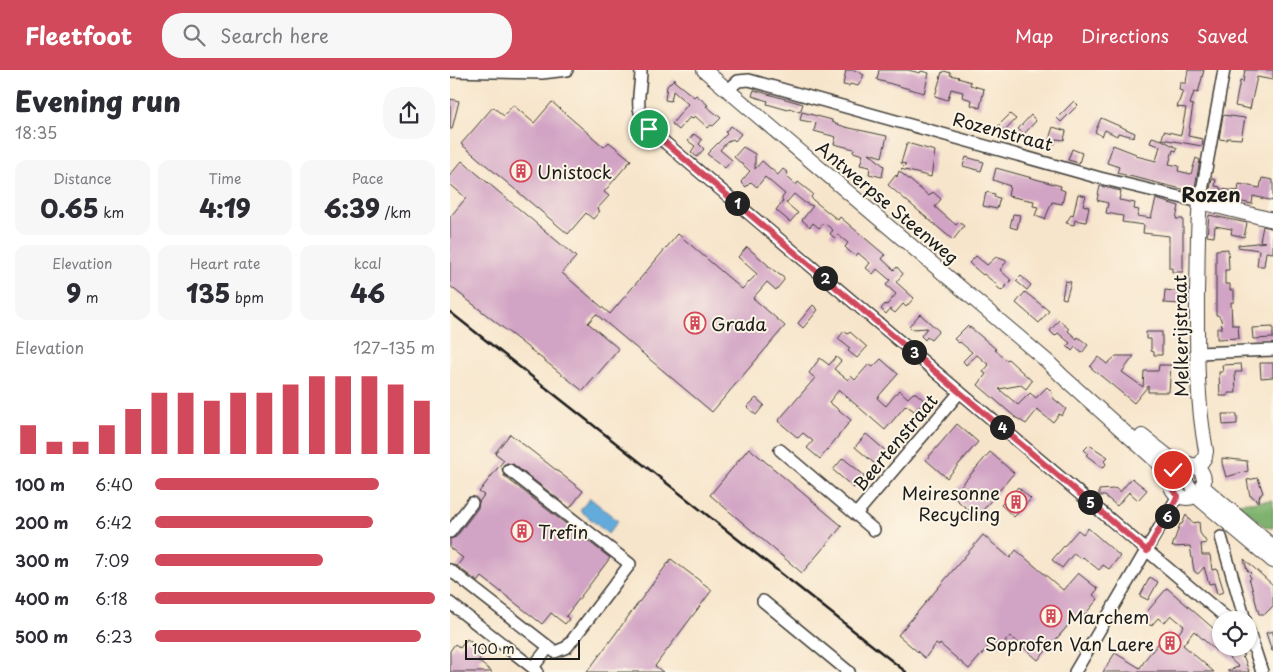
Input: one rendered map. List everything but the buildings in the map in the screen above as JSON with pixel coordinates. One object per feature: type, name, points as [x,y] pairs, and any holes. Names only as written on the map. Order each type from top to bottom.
[{"type":"main road","name":"Antwerpse Steenweg","points":[[704,70],[1048,362],[1064,371],[1176,469]]},
{"type":"main road","name":"Rozenstraat","points":[[1200,202],[1273,220]]},
{"type":"main road","name":"Melkerijstraat","points":[[1198,467],[1205,457],[1206,451],[1200,412],[1197,353],[1200,202]]},
{"type":"main road","points":[[1190,464],[1198,467],[1204,476],[1199,492],[1186,498],[1178,496],[1172,488],[1170,481],[1176,469],[1190,464]]},
{"type":"main road","points":[[1199,492],[1273,547]]},
{"type":"main road","points":[[1199,492],[1273,561]]},
{"type":"street","points":[[450,71],[542,73],[568,70]]},
{"type":"street","points":[[641,70],[638,110],[649,129],[1218,611]]},
{"type":"street","points":[[1200,202],[1224,70]]},
{"type":"street","name":"Rozenstraat","points":[[728,90],[738,81],[749,80],[1100,178],[1200,202]]},
{"type":"street","points":[[1197,353],[1273,350]]},
{"type":"street","name":"Beertenstraat","points":[[856,514],[960,392]]},
{"type":"street","name":"Beertenstraat","points":[[780,450],[874,530]]},
{"type":"street","points":[[1176,469],[1199,492]]},
{"type":"street","points":[[450,570],[555,652],[567,648],[630,564],[509,470]]},
{"type":"street","points":[[1075,672],[1178,496]]},
{"type":"street","points":[[450,532],[472,503]]},
{"type":"street","points":[[1221,537],[1242,611]]},
{"type":"street","points":[[763,600],[849,672]]},
{"type":"street","points":[[450,603],[536,670],[549,647]]},
{"type":"street","points":[[1256,656],[1262,672]]},
{"type":"green space","points":[[1273,500],[1273,528],[1265,527],[1238,503]]},
{"type":"water","points":[[590,498],[618,521],[608,534],[580,510]]},
{"type":"railway","points":[[450,312],[906,672]]},
{"type":"place","name":"Unistock","points":[[521,171]]},
{"type":"place","name":"Grada","points":[[695,323]]},
{"type":"place","name":"Meiresonne Recycling","points":[[1016,502]]},
{"type":"place","name":"Trefin","points":[[522,531]]},
{"type":"place","name":"Marchem","points":[[1051,616]]},
{"type":"place","name":"Soprofen Van Laere","points":[[1170,643]]},
{"type":"district","name":"Rozen","points":[[1211,194]]},
{"type":"route","points":[[649,129],[1147,551],[1178,496],[1170,485],[1170,474],[1173,470]]}]
